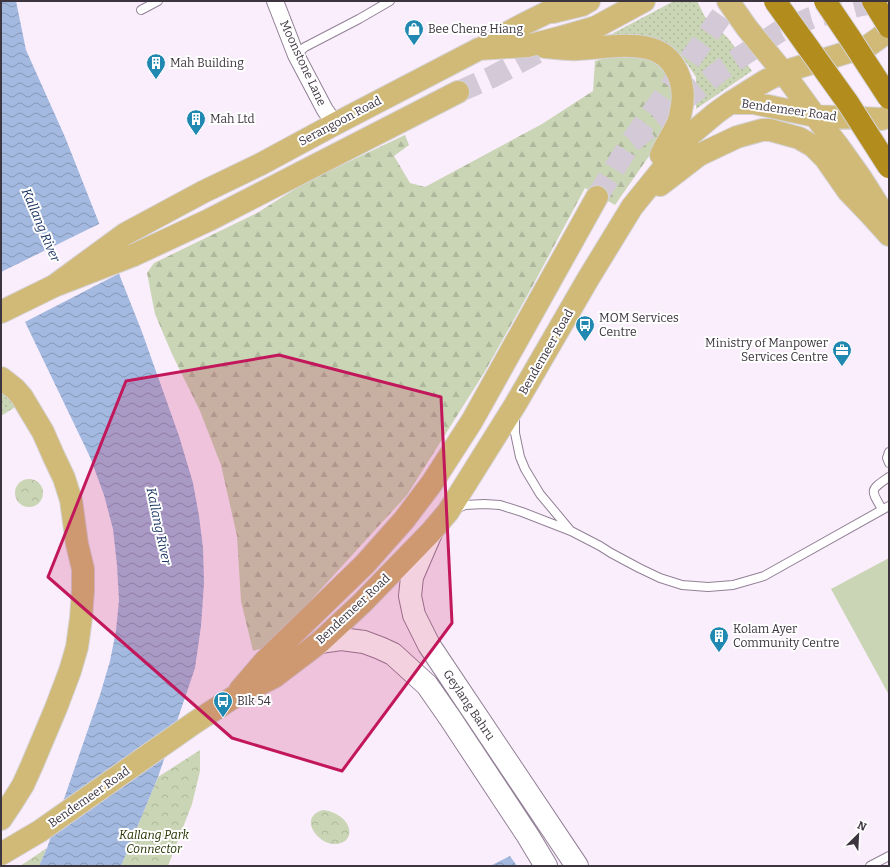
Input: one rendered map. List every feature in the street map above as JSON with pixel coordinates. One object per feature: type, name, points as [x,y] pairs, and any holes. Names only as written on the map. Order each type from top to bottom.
[{"type":"highway","points":[[775,1],[848,103],[889,167]]},
{"type":"highway","points":[[825,1],[889,98]]},
{"type":"highway","points":[[873,1],[889,26]]},
{"type":"main road","points":[[479,49],[557,6],[582,5],[589,1]]},
{"type":"main road","name":"Serangoon Road","points":[[54,286],[124,234],[203,192],[261,164],[479,49],[528,46],[596,27],[644,1]]},
{"type":"main road","points":[[728,1],[747,28],[783,72],[839,146],[861,178],[889,224]]},
{"type":"main road","points":[[730,103],[765,81],[783,72],[868,46],[889,31]]},
{"type":"main road","points":[[528,46],[576,49],[618,46],[649,48],[662,54],[676,68],[681,80],[683,95],[679,122],[632,207]]},
{"type":"main road","name":"Serangoon Road","points":[[1,312],[54,286],[134,255],[222,213],[458,92]]},
{"type":"main road","name":"Bendemeer Road","points":[[1,854],[40,831],[194,723],[234,697],[274,677],[320,642],[362,603],[431,532],[448,512],[515,405],[588,279],[632,207],[691,134],[716,113],[730,103],[754,103],[815,116],[882,119],[889,116]]},
{"type":"main road","points":[[632,207],[699,155],[737,137],[762,130],[770,130],[799,138],[813,146],[825,158],[848,191],[889,235]]},
{"type":"main road","name":"Bendemeer Road","points":[[234,697],[265,661],[365,564],[404,520],[432,483],[472,421],[597,197]]},
{"type":"main road","points":[[1,378],[15,389],[22,397],[43,432],[64,478],[71,500],[77,544],[83,569],[81,618],[77,646],[70,671],[32,765],[20,790],[1,819]]},
{"type":"main road","name":"Geylang Bahru","points":[[431,532],[412,576],[410,596],[414,615],[429,645],[577,866]]},
{"type":"main road","name":"Geylang Bahru","points":[[320,642],[341,639],[364,642],[380,648],[393,654],[427,685],[528,836],[546,866]]},
{"type":"street","name":"Moonstone Lane","points":[[275,1],[296,55],[325,110],[335,124]]},
{"type":"lane","points":[[142,10],[158,1]]},
{"type":"lane","points":[[296,55],[305,47],[390,1]]},
{"type":"lane","points":[[515,405],[515,433],[522,463],[540,494],[571,531]]},
{"type":"lane","points":[[889,452],[887,458],[889,463]]},
{"type":"lane","points":[[448,512],[465,505],[500,505],[571,531],[660,578],[682,585],[708,587],[733,585],[764,576],[886,508],[874,495],[874,491],[876,486],[889,477]]},
{"type":"lane","points":[[870,866],[889,856]]},
{"type":"highlighted area","points":[[279,355],[441,397],[452,623],[342,771],[232,738],[48,577],[126,381]]},
{"type":"green space","points":[[674,1],[697,1],[705,17],[728,38],[752,71],[696,109],[696,77],[681,55],[662,44],[604,38]]},
{"type":"green space","points":[[612,56],[652,59],[666,71],[675,105],[670,126],[615,205],[585,188],[484,373],[407,495],[269,646],[253,651],[241,601],[237,536],[221,465],[200,411],[172,354],[155,314],[147,273],[154,263],[257,213],[306,182],[405,135],[409,145],[394,156],[410,183],[425,187],[542,124],[593,91],[595,61]]},
{"type":"green space","points":[[1,385],[17,406],[1,416]]},
{"type":"green space","points":[[29,479],[39,483],[43,493],[39,503],[29,507],[19,503],[15,493],[19,483]]},
{"type":"green space","points":[[889,558],[889,695],[831,589]]},
{"type":"green space","name":"Kallang Park Connector","points":[[200,750],[200,771],[192,804],[168,866],[121,866],[158,777]]},
{"type":"green space","points":[[323,810],[333,812],[342,818],[348,825],[349,836],[345,841],[335,844],[328,843],[315,833],[311,820],[315,814]]},
{"type":"green space","points":[[47,848],[39,866],[20,866]]},
{"type":"water","name":"Kallang River","points":[[1,1],[16,1],[26,50],[65,137],[142,332],[179,436],[193,483],[199,516],[203,548],[204,583],[201,626],[195,668],[158,777],[121,866],[39,866],[47,848],[100,695],[110,661],[116,631],[119,600],[113,529],[104,495],[90,457],[1,272]]},
{"type":"water","points":[[510,856],[517,866],[490,866]]},
{"type":"pier","points":[[101,223],[120,273],[23,323],[1,277],[1,272]]},
{"type":"tunnel","points":[[597,197],[631,142],[732,1]]},
{"type":"tunnel","points":[[631,142],[725,67],[780,31],[811,18],[861,5],[889,1]]},
{"type":"tunnel","points":[[458,92],[492,77],[557,42]]},
{"type":"place","name":"Bee Cheng Hiang","points":[[414,46]]},
{"type":"place","name":"Mah Building","points":[[156,80]]},
{"type":"place","name":"Mah Ltd","points":[[196,136]]},
{"type":"place","name":"MOM Services Centre","points":[[585,342]]},
{"type":"place","name":"Ministry of Manpower Services Centre","points":[[842,367]]},
{"type":"place","name":"Kolam Ayer Community Centre","points":[[719,653]]},
{"type":"place","name":"Blk 54","points":[[223,718]]}]
